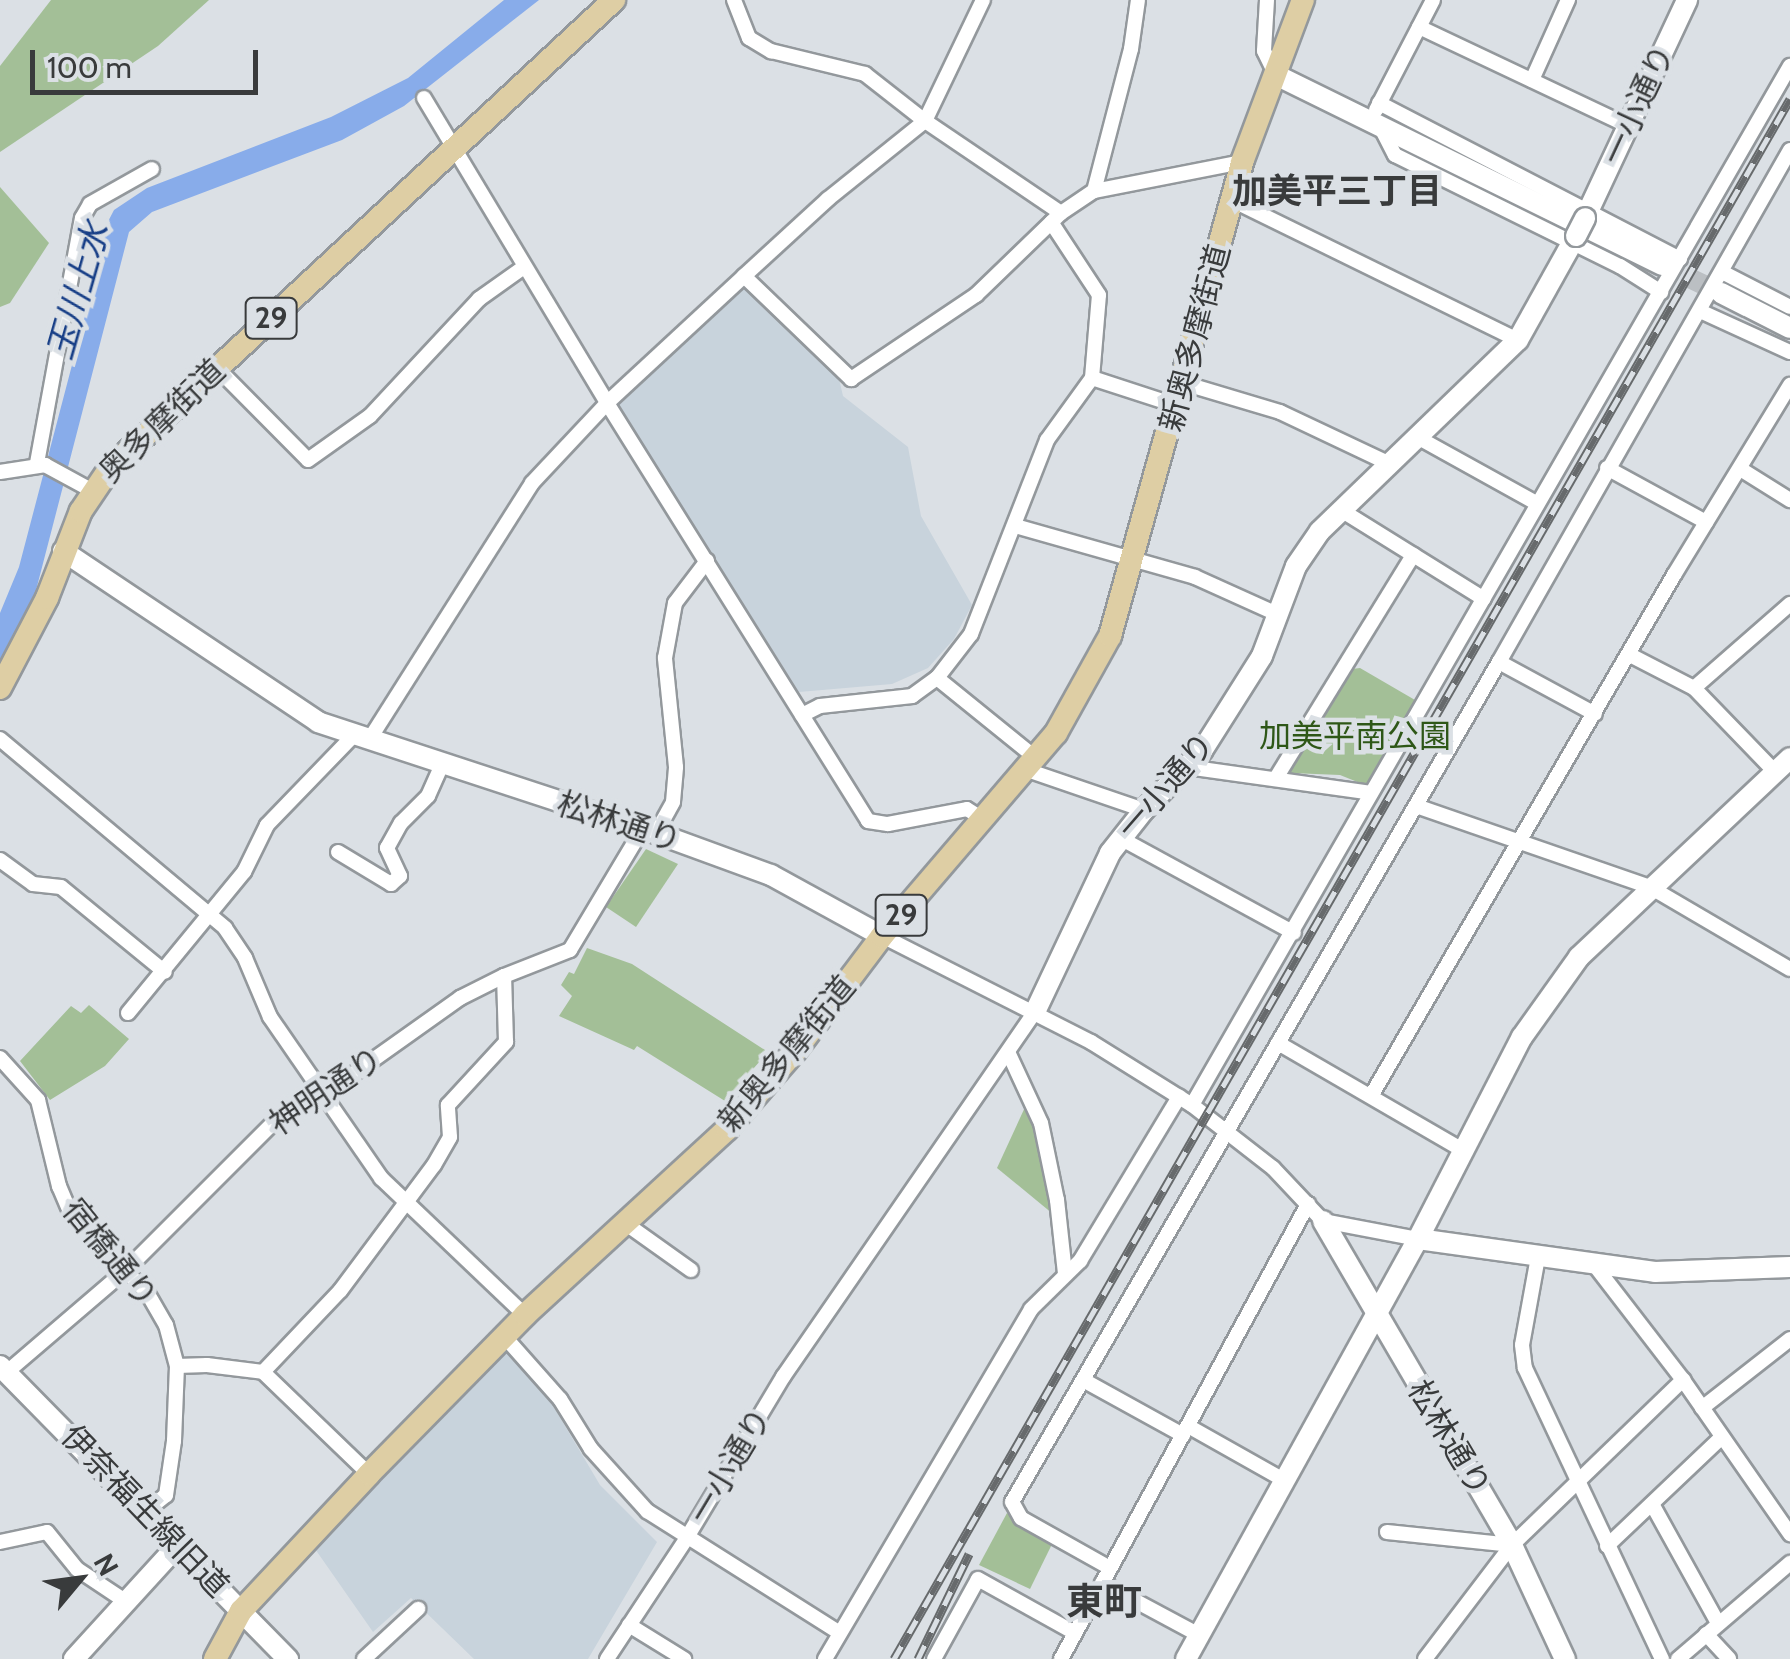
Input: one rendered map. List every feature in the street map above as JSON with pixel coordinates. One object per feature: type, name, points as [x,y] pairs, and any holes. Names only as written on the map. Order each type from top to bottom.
[{"type":"main road","name":"奥多摩街道","points":[[0,688],[47,598],[91,490],[614,0]]},
{"type":"main road","name":"新奥多摩街道","points":[[215,1659],[241,1611],[370,1474],[525,1315],[727,1130],[882,936],[1032,764],[1110,636],[1242,162],[1303,0]]},
{"type":"street","points":[[734,0],[749,38],[771,51],[866,74],[1056,217],[1096,286],[1092,378],[1046,440],[971,634],[937,678],[912,696],[820,706],[802,715]]},
{"type":"street","points":[[128,1014],[244,872],[267,825],[361,738],[532,483],[606,403],[744,276],[925,120],[983,0]]},
{"type":"street","points":[[1094,191],[1131,49],[1138,0]]},
{"type":"street","points":[[1267,0],[1264,51],[1276,75],[1380,119],[1671,262]]},
{"type":"street","points":[[1433,0],[1380,119],[1384,141],[1395,155],[1671,262]]},
{"type":"street","points":[[1532,80],[1568,0]]},
{"type":"street","name":"一小通り","points":[[607,1659],[686,1539],[782,1377],[1035,1012],[1120,838],[1187,767],[1262,656],[1296,566],[1341,510],[1518,340],[1580,227],[1687,0]]},
{"type":"street","points":[[1419,27],[1628,126]]},
{"type":"street","points":[[825,1659],[1031,1309],[1080,1261],[1294,934],[1536,504],[1661,292],[1671,262],[1790,66]]},
{"type":"street","points":[[424,98],[606,403],[868,821],[888,824],[967,809],[984,820]]},
{"type":"street","points":[[1380,119],[1580,227],[1661,292]]},
{"type":"street","points":[[1110,1568],[1021,1518],[1012,1502],[1086,1382],[1608,468],[1700,311],[1721,283],[1790,150]]},
{"type":"street","points":[[744,276],[852,378],[976,295],[1056,217],[1094,191],[1242,162]]},
{"type":"street","points":[[41,464],[82,218],[90,204],[152,169]]},
{"type":"street","points":[[1232,200],[1518,340]]},
{"type":"street","points":[[218,368],[308,460],[370,416],[479,299],[524,267]]},
{"type":"street","points":[[1721,283],[1790,307]]},
{"type":"street","points":[[1721,283],[1790,328]]},
{"type":"street","points":[[1700,311],[1790,352]]},
{"type":"street","points":[[1092,378],[1280,412],[1388,463]]},
{"type":"street","points":[[1371,1096],[1518,840],[1790,385]]},
{"type":"street","points":[[1417,438],[1536,504]]},
{"type":"street","points":[[0,472],[41,464],[70,475],[91,490]]},
{"type":"street","points":[[1608,468],[1706,522]]},
{"type":"street","points":[[1742,470],[1790,500]]},
{"type":"street","points":[[1341,510],[1484,599]]},
{"type":"street","points":[[1015,526],[1195,577],[1277,614]]},
{"type":"street","name":"松林通り","points":[[63,552],[291,706],[361,738],[650,831],[770,875],[1035,1012],[1228,1128],[1323,1221],[1374,1316],[1512,1545],[1565,1659]]},
{"type":"street","points":[[1276,778],[1413,554]]},
{"type":"street","name":"神明通り","points":[[3,1369],[126,1270],[273,1122],[325,1094],[460,998],[570,950],[673,802],[676,767],[664,658],[675,603],[706,561]]},
{"type":"street","points":[[1694,688],[1790,604]]},
{"type":"street","points":[[1186,1659],[1418,1239],[1522,1037],[1579,957],[1782,765],[1694,688],[1630,655]]},
{"type":"street","points":[[1499,662],[1595,714]]},
{"type":"street","points":[[937,678],[1032,764],[1144,810]]},
{"type":"street","points":[[0,739],[210,915],[236,942],[270,1018],[381,1178],[525,1315]]},
{"type":"street","points":[[338,852],[391,884],[400,876],[387,848],[401,823],[428,796],[442,765]]},
{"type":"street","points":[[1187,767],[1372,793]]},
{"type":"street","points":[[1416,806],[1650,887],[1790,969]]},
{"type":"street","points":[[1120,838],[1294,934]]},
{"type":"street","points":[[0,860],[33,884],[61,887],[165,972]]},
{"type":"street","points":[[264,1372],[340,1291],[450,1138],[448,1106],[506,1042],[504,976]]},
{"type":"street","points":[[1278,1042],[1462,1149]]},
{"type":"street","points":[[1008,1052],[1041,1124],[1057,1200],[1065,1274]]},
{"type":"street","name":"宿橋通り","points":[[0,1058],[38,1100],[59,1186],[71,1214],[148,1294],[166,1326],[177,1366],[168,1486],[160,1503],[146,1511]]},
{"type":"street","points":[[1061,1659],[1308,1204]]},
{"type":"street","points":[[1323,1221],[1596,1267],[1656,1272],[1789,1263]]},
{"type":"street","points":[[625,1223],[691,1270]]},
{"type":"street","points":[[1538,1256],[1522,1346],[1525,1368],[1662,1659]]},
{"type":"street","points":[[1596,1267],[1683,1380],[1790,1534]]},
{"type":"street","points":[[504,1336],[560,1399],[592,1449],[648,1511],[686,1539],[840,1633]]},
{"type":"street","points":[[1702,1408],[1790,1339]]},
{"type":"street","points":[[177,1366],[264,1372],[370,1474]]},
{"type":"street","name":"伊奈福生線旧道","points":[[3,1369],[288,1659]]},
{"type":"street","points":[[1426,1659],[1512,1545],[1683,1380]]},
{"type":"street","points":[[1086,1382],[1284,1480]]},
{"type":"street","points":[[1607,1546],[1721,1438]]},
{"type":"street","points":[[1652,1504],[1718,1623]]},
{"type":"street","points":[[0,1542],[47,1532],[77,1568],[125,1601]]},
{"type":"street","points":[[1387,1532],[1512,1545]]},
{"type":"street","points":[[74,1659],[178,1545]]},
{"type":"street","points":[[1678,1659],[1790,1563]]},
{"type":"street","points":[[934,1659],[978,1578],[1075,1633]]},
{"type":"street","points":[[1102,1583],[1199,1634]]},
{"type":"street","points":[[374,1656],[418,1609]]},
{"type":"street","points":[[629,1624],[684,1659]]},
{"type":"street","points":[[1706,1634],[1728,1659]]},
{"type":"shaded area","points":[[742,283],[837,370],[843,396],[908,447],[921,516],[972,605],[954,639],[928,668],[892,684],[799,692],[618,404]]},
{"type":"shaded area","points":[[506,1340],[552,1404],[600,1485],[657,1542],[588,1659],[474,1659],[411,1598],[373,1632],[313,1546]]},
{"type":"green space","points":[[51,0],[209,0],[158,46],[0,152],[0,66]]},
{"type":"green space","points":[[0,187],[49,243],[10,303],[0,307]]},
{"type":"green space","name":"加美平南公園","points":[[1360,668],[1415,700],[1417,706],[1374,781],[1365,785],[1340,775],[1291,773],[1288,769],[1352,669]]},
{"type":"green space","points":[[646,849],[678,864],[636,927],[606,907]]},
{"type":"green space","points":[[587,948],[632,964],[768,1052],[725,1101],[637,1046],[634,1050],[559,1016],[572,996],[561,985],[569,972],[574,974]]},
{"type":"green space","points":[[89,1005],[129,1039],[105,1066],[50,1100],[20,1061],[71,1006],[81,1013]]},
{"type":"green space","points":[[1026,1105],[1045,1156],[1053,1214],[997,1168]]},
{"type":"green space","points":[[1007,1513],[1055,1538],[1030,1589],[979,1565]]},
{"type":"water","points":[[504,0],[539,0],[404,106],[342,140],[152,212],[129,232],[34,598],[0,666],[0,613],[19,567],[93,285],[101,235],[114,210],[147,188],[331,117],[408,78]]},
{"type":"tunnel","points":[[1662,265],[1721,293]]},
{"type":"railway","points":[[894,1659],[1790,99]]},
{"type":"railway","points":[[918,1659],[969,1554]]},
{"type":"district","name":"加美平三丁目","points":[[1337,191]]},
{"type":"district","name":"東町","points":[[1104,1602]]},
{"type":"water label","name":"玉川上水","points":[[78,291]]}]
